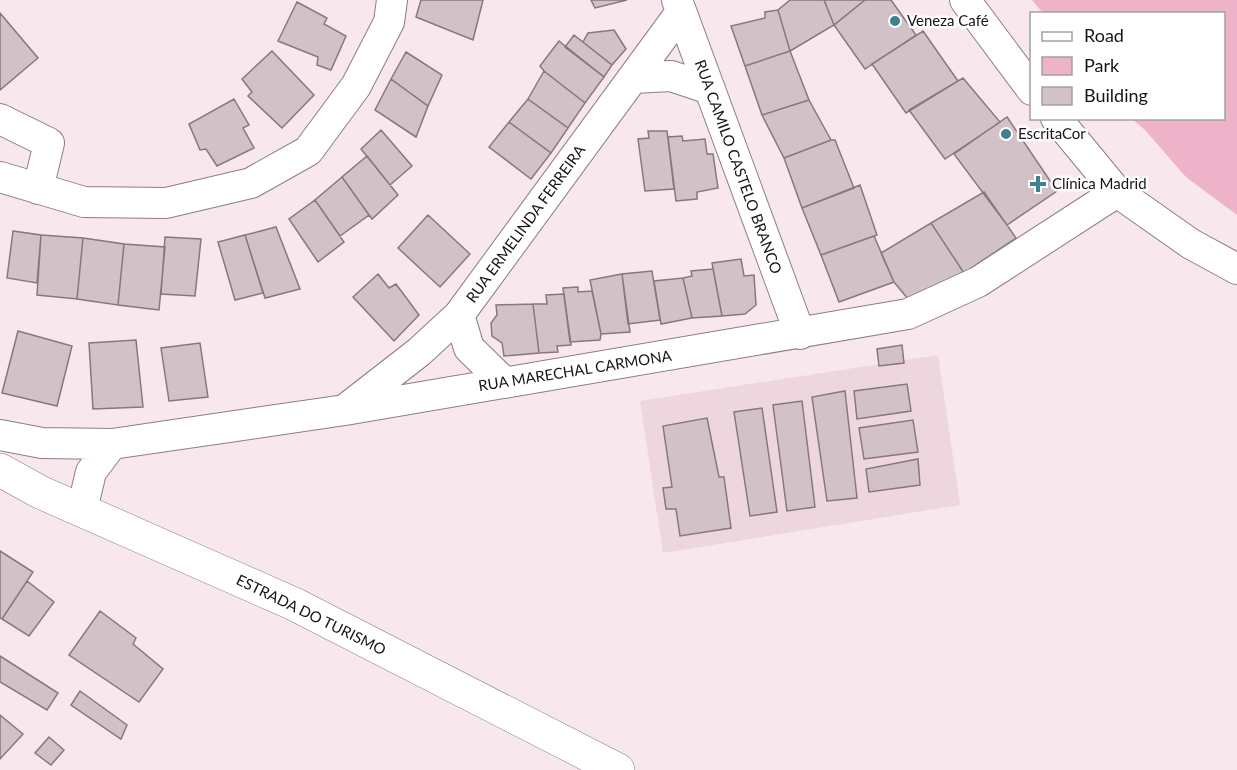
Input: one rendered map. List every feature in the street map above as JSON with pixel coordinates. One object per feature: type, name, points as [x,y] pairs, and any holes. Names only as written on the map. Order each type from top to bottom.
[{"type":"main road","name":"ESTRADA DO TURISMO","points":[[0,470],[40,492],[294,604],[618,770]]},
{"type":"street","points":[[0,177],[84,202],[166,203],[251,183],[308,151],[356,86],[389,22],[392,0]]},
{"type":"street","points":[[965,0],[1030,87]]},
{"type":"street","name":"RUA ERMELINDA FERREIRA","points":[[345,410],[419,352],[459,315],[633,78],[679,6]]},
{"type":"street","name":"RUA CAMILO CASTELO BRANCO","points":[[679,6],[800,334]]},
{"type":"street","points":[[633,78],[671,76],[710,89]]},
{"type":"street","points":[[0,119],[48,143],[38,189]]},
{"type":"street","points":[[1058,120],[1117,192],[1191,244],[1237,269]]},
{"type":"street","name":"RUA MARECHAL CARMONA","points":[[0,435],[42,443],[112,444],[345,410],[908,314],[978,282],[1117,192]]},
{"type":"street","points":[[459,315],[469,348],[505,383]]},
{"type":"street","points":[[82,510],[91,472],[112,444]]},
{"type":"shaded area","points":[[938,355],[960,505],[663,553],[640,401]]},
{"type":"green space","points":[[1032,0],[1237,0],[1237,215],[1186,177],[1145,130],[1133,120],[1225,120],[1225,12],[1042,12]]},
{"type":"building","points":[[421,0],[483,0],[473,40],[416,17]]},
{"type":"building","points":[[591,0],[627,0],[595,8]]},
{"type":"building","points":[[790,0],[824,0],[834,25],[790,51],[778,10]]},
{"type":"building","points":[[824,0],[865,0],[834,25]]},
{"type":"building","points":[[865,0],[891,0],[916,35],[865,69],[834,25]]},
{"type":"building","points":[[297,2],[327,18],[324,24],[346,36],[331,70],[317,65],[318,57],[278,41]]},
{"type":"building","points":[[778,10],[790,51],[745,66],[731,26],[765,18],[765,12]]},
{"type":"building","points":[[0,13],[38,58],[0,90]]},
{"type":"building","points":[[614,30],[626,49],[612,65],[583,42],[588,33]]},
{"type":"building","points":[[923,31],[958,81],[906,113],[872,64]]},
{"type":"building","points":[[574,35],[612,65],[604,77],[565,47]]},
{"type":"building","points":[[559,41],[604,77],[585,103],[540,66]]},
{"type":"building","points":[[272,51],[314,95],[282,128],[248,96],[252,92],[242,79]]},
{"type":"building","points":[[790,51],[809,100],[762,115],[745,66]]},
{"type":"building","points":[[406,52],[442,75],[428,106],[391,79]]},
{"type":"building","points":[[544,71],[585,103],[568,128],[528,99]]},
{"type":"building","points":[[963,78],[1000,122],[945,159],[909,110]]},
{"type":"building","points":[[391,79],[428,106],[416,137],[375,110]]},
{"type":"building","points":[[234,99],[249,125],[243,128],[254,148],[217,166],[206,149],[200,150],[189,124]]},
{"type":"building","points":[[528,99],[568,128],[551,153],[509,122]]},
{"type":"building","points":[[809,100],[831,140],[784,158],[762,115]]},
{"type":"building","points":[[1007,117],[1057,191],[1007,225],[954,154]]},
{"type":"building","points":[[509,122],[551,153],[531,179],[489,147]]},
{"type":"building","points":[[381,130],[412,166],[390,185],[361,149]]},
{"type":"building","points":[[648,131],[667,131],[674,189],[645,191],[638,139],[649,138]]},
{"type":"building","points":[[682,136],[683,141],[705,139],[707,154],[713,154],[718,188],[697,192],[697,199],[676,201],[668,137]]},
{"type":"building","points":[[835,140],[854,188],[802,208],[784,158]]},
{"type":"building","points":[[367,156],[398,195],[372,219],[342,177]]},
{"type":"building","points":[[342,177],[369,215],[340,236],[315,200]]},
{"type":"building","points":[[860,185],[877,235],[821,255],[802,208]]},
{"type":"building","points":[[984,192],[1016,238],[964,273],[931,223]]},
{"type":"building","points":[[315,200],[344,242],[318,262],[289,219]]},
{"type":"building","points":[[428,215],[470,254],[440,287],[398,248]]},
{"type":"building","points":[[931,223],[964,273],[913,305],[894,282],[881,253]]},
{"type":"building","points":[[276,227],[300,289],[265,298],[245,235]]},
{"type":"building","points":[[13,231],[41,235],[37,283],[7,278]]},
{"type":"building","points":[[41,235],[83,238],[77,299],[37,295]]},
{"type":"building","points":[[245,235],[263,293],[235,300],[218,242]]},
{"type":"building","points":[[874,236],[894,282],[839,302],[821,255]]},
{"type":"building","points":[[165,237],[201,239],[195,296],[161,294]]},
{"type":"building","points":[[83,238],[124,244],[118,305],[77,299]]},
{"type":"building","points":[[124,244],[165,247],[159,310],[118,305]]},
{"type":"building","points":[[741,259],[744,276],[754,275],[756,305],[745,314],[722,316],[712,263]]},
{"type":"building","points":[[713,269],[722,316],[692,318],[683,278],[692,276],[691,271]]},
{"type":"building","points":[[652,271],[660,320],[628,324],[622,274]]},
{"type":"building","points":[[378,274],[389,288],[396,284],[419,315],[394,341],[353,297]]},
{"type":"building","points":[[622,274],[630,332],[601,334],[590,280]]},
{"type":"building","points":[[683,278],[692,318],[661,324],[654,281]]},
{"type":"building","points":[[578,287],[578,292],[592,291],[601,334],[600,340],[570,342],[563,288]]},
{"type":"building","points":[[564,294],[571,345],[557,346],[558,352],[539,353],[533,304],[547,304],[546,295]]},
{"type":"building","points":[[533,304],[539,353],[504,356],[502,343],[492,336],[491,323],[497,315],[496,305]]},
{"type":"building","points":[[18,331],[72,346],[57,406],[2,393]]},
{"type":"building","points":[[136,340],[143,407],[93,409],[89,343]]},
{"type":"building","points":[[200,343],[208,397],[169,401],[161,348]]},
{"type":"building","points":[[902,345],[904,363],[879,366],[877,349]]},
{"type":"building","points":[[907,384],[911,411],[857,419],[854,391]]},
{"type":"building","points":[[845,391],[857,498],[827,501],[812,397]]},
{"type":"building","points":[[802,401],[815,507],[787,511],[773,405]]},
{"type":"building","points":[[762,408],[777,512],[750,516],[734,412]]},
{"type":"building","points":[[707,418],[719,477],[724,477],[731,528],[680,536],[676,509],[666,509],[663,488],[672,487],[663,426]]},
{"type":"building","points":[[913,420],[918,452],[864,459],[859,428]]},
{"type":"building","points":[[918,459],[920,485],[869,492],[866,469]]},
{"type":"building","points":[[0,551],[33,572],[2,619],[0,618]]},
{"type":"building","points":[[27,581],[54,602],[29,636],[2,619]]},
{"type":"building","points":[[100,611],[136,638],[133,644],[163,669],[139,702],[69,655]]},
{"type":"building","points":[[0,656],[58,693],[47,710],[0,682]]},
{"type":"building","points":[[80,691],[127,725],[121,739],[71,705]]},
{"type":"building","points":[[0,715],[23,734],[0,759]]},
{"type":"building","points":[[49,737],[64,750],[51,765],[35,753]]},
{"type":"place","name":"Veneza Café","points":[[895,21]]},
{"type":"place","name":"EscritaCor","points":[[1006,134]]},
{"type":"place","name":"Clínica Madrid","points":[[1038,184]]}]
